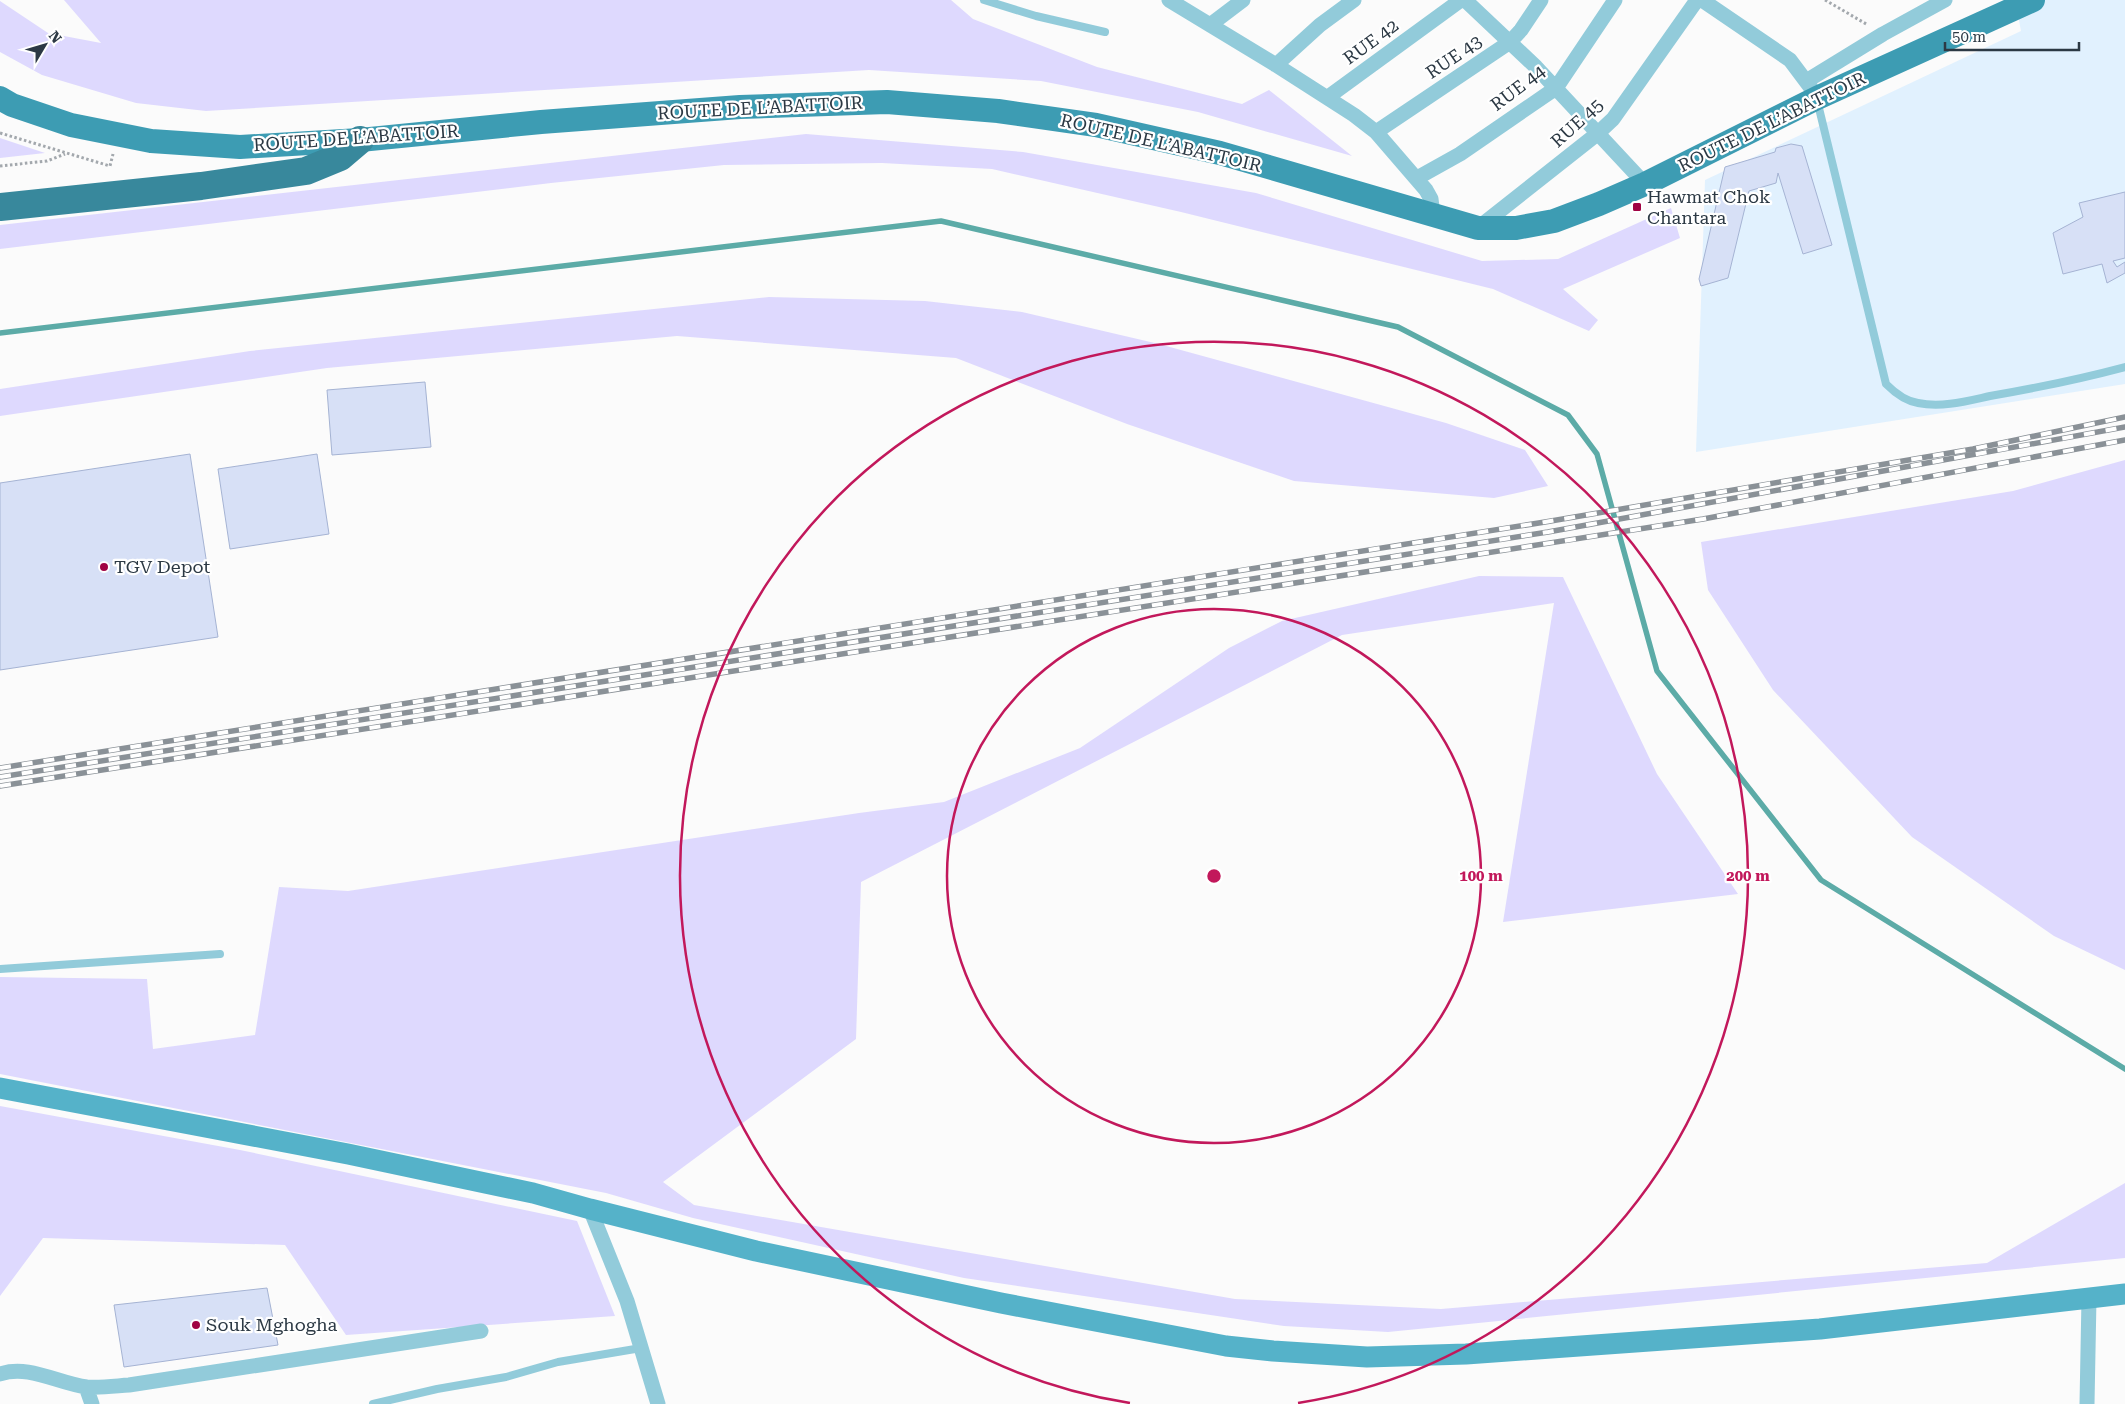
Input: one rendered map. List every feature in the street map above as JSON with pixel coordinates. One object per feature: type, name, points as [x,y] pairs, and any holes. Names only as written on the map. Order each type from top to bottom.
[{"type":"highway","points":[[0,208],[200,186],[306,171],[340,157],[360,140]]},
{"type":"main road","name":"ROUTE DE L’ABATTOIR","points":[[0,98],[12,105],[71,125],[151,142],[240,147],[360,140],[541,122],[740,107],[887,102],[998,111],[1096,124],[1220,153],[1478,228],[1516,228],[1554,221],[1645,184],[1812,89],[2033,0]]},
{"type":"main road","points":[[0,1088],[348,1154],[533,1193],[756,1251],[1001,1303],[1226,1346],[1320,1355],[1405,1356],[1466,1354],[1820,1329],[2125,1294]]},
{"type":"street","points":[[1169,0],[1328,98],[1376,132],[1417,178],[1430,199],[1433,216]]},
{"type":"street","points":[[1210,25],[1243,0]]},
{"type":"street","points":[[1276,65],[1320,24],[1354,0]]},
{"type":"street","name":"RUE 42","points":[[1328,98],[1461,0]]},
{"type":"street","points":[[1465,0],[1556,88],[1645,184]]},
{"type":"street","name":"RUE 43","points":[[1376,132],[1510,42],[1521,30],[1540,0]]},
{"type":"street","name":"RUE 44","points":[[1417,178],[1460,154],[1556,88],[1615,0]]},
{"type":"street","name":"RUE 45","points":[[1478,228],[1597,134],[1613,119],[1697,0]]},
{"type":"street","points":[[1702,0],[1790,60],[1812,89],[1883,34],[1945,0]]},
{"type":"street","points":[[590,1209],[627,1301],[658,1404]]},
{"type":"street","points":[[2087,1404],[2089,1298]]},
{"type":"street","points":[[0,1374],[5,1372],[31,1373],[86,1387],[129,1386],[481,1331]]},
{"type":"street","points":[[86,1387],[92,1404]]},
{"type":"lane","points":[[984,0],[1036,16],[1105,32]]},
{"type":"lane","points":[[1812,89],[1886,384],[1894,392],[1906,400],[1919,404],[1950,404],[2066,382],[2125,367]]},
{"type":"lane","points":[[0,969],[220,954]]},
{"type":"lane","points":[[373,1404],[437,1389],[506,1377],[558,1362],[641,1348]]},
{"type":"path","points":[[1825,0],[1883,34]]},
{"type":"path","points":[[0,133],[110,166],[119,135]]},
{"type":"path","points":[[0,166],[47,161],[66,153]]},
{"type":"shaded area","points":[[64,0],[951,0],[973,19],[1097,67],[1242,104],[1269,90],[1352,156],[1198,112],[1041,81],[869,70],[206,111],[136,103],[42,75],[0,52],[0,1],[48,33],[101,43]]},
{"type":"shaded area","points":[[2015,0],[2125,0],[2125,384],[1696,452],[1705,180],[2021,31]]},
{"type":"shaded area","points":[[806,134],[1023,152],[1256,193],[1482,261],[1558,259],[1671,208],[1680,238],[1563,289],[1598,320],[1589,331],[1493,289],[1181,212],[992,169],[882,163],[724,165],[551,183],[0,249],[0,225]]},
{"type":"shaded area","points":[[0,138],[45,153],[0,158]]},
{"type":"shaded area","points":[[769,297],[925,301],[1022,312],[1159,344],[1446,423],[1525,450],[1548,486],[1494,498],[1294,481],[1127,424],[956,358],[677,336],[327,368],[0,416],[0,389],[250,351]]},
{"type":"shaded area","points":[[2125,460],[2125,970],[2054,936],[1912,837],[1773,690],[1708,590],[1701,542],[2013,491]]},
{"type":"shaded area","points":[[1479,576],[1563,577],[1657,774],[1738,894],[1503,922],[1554,603],[1342,635],[861,882],[856,1039],[663,1182],[694,1205],[1235,1299],[1441,1309],[1987,1263],[2125,1183],[2125,1258],[1388,1332],[1284,1326],[964,1278],[693,1218],[606,1193],[0,1074],[0,977],[147,979],[153,1049],[255,1035],[279,887],[348,891],[859,813],[944,802],[1080,748],[1229,648],[1282,621]]},
{"type":"shaded area","points":[[0,1106],[240,1150],[577,1221],[615,1316],[346,1335],[285,1245],[43,1238],[0,1296]]},
{"type":"building","points":[[1791,144],[1802,146],[1832,245],[1803,254],[1778,173],[1776,183],[1749,191],[1728,278],[1701,286],[1699,279],[1725,167],[1775,152],[1776,148]]},
{"type":"building","points":[[2125,192],[2125,258],[2113,261],[2117,267],[2125,262],[2125,273],[2107,283],[2102,264],[2063,274],[2053,233],[2083,217],[2079,203]]},
{"type":"building","points":[[425,382],[431,447],[332,455],[327,390]]},
{"type":"building","name":"TGV Depot","points":[[190,454],[218,637],[0,670],[0,483]]},
{"type":"building","points":[[317,454],[329,534],[230,549],[218,469]]},
{"type":"building","name":"Souk Mghogha","points":[[267,1288],[278,1345],[124,1367],[114,1305]]},
{"type":"waterway","points":[[0,333],[941,221],[1398,327],[1568,415],[1597,454],[1657,671],[1821,880],[2125,1069]]},
{"type":"railway","points":[[0,768],[1545,522],[1973,449],[2125,417]]},
{"type":"railway","points":[[0,777],[1548,532],[2125,427]]},
{"type":"railway","points":[[0,786],[1703,519],[2125,440]]},
{"type":"place","name":"Hawmat Chok Chantara","points":[[1637,207]]},
{"type":"place","name":"TGV Depot","points":[[104,567]]},
{"type":"place","name":"Souk Mghogha","points":[[196,1325]]}]
